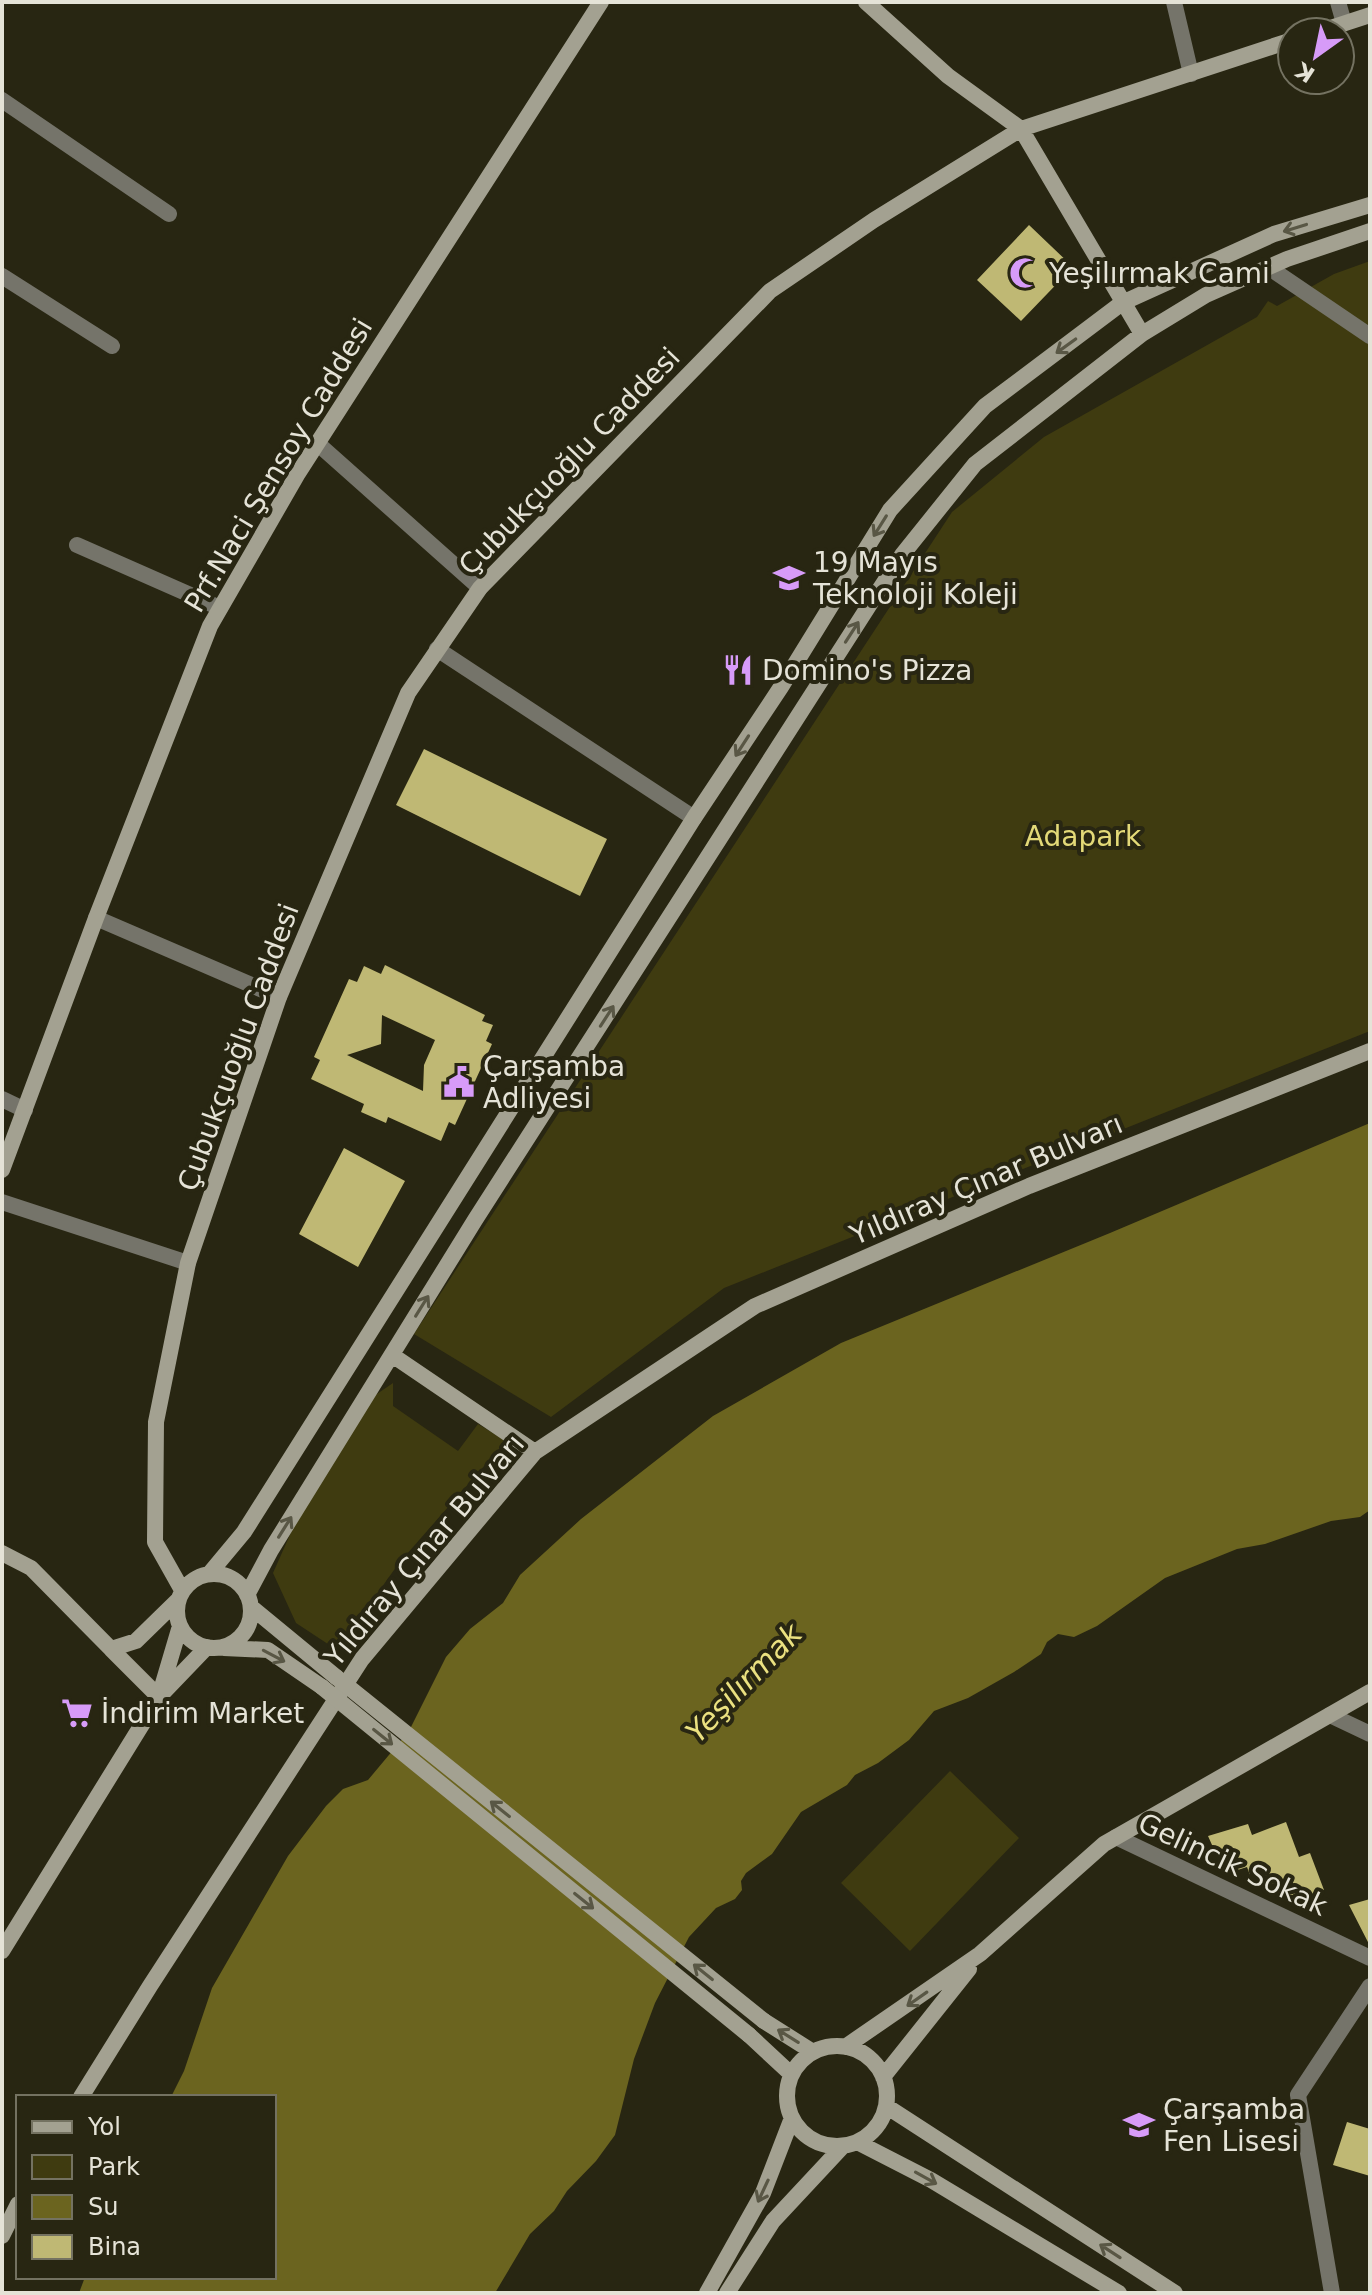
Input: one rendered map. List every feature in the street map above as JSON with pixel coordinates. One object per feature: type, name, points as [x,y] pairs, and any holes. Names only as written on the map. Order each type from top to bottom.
[{"type":"main road","name":"Prf.Naci Şensoy Caddesi","points":[[2,1170],[210,626],[317,443],[601,2]]},
{"type":"main road","points":[[866,2],[948,76],[1021,129],[1142,334]]},
{"type":"main road","name":"Çubukçuoğlu Caddesi","points":[[180,1595],[155,1542],[156,1422],[188,1263],[279,997],[408,693],[480,588],[770,291],[874,220],[1021,129],[1276,45]]},
{"type":"main road","points":[[111,1649],[136,1641],[189,1582],[209,1574],[244,1532],[694,818],[781,687],[890,510],[985,406],[1122,303],[1274,234],[1370,205]]},
{"type":"main road","points":[[2,1951],[159,1697],[212,1647],[239,1638],[250,1618],[249,1601],[271,1550],[475,1220],[902,555],[975,464],[1142,334],[1206,295],[1268,267],[1370,231]]},
{"type":"main road","name":"Yıldıray Çınar Bulvarı","points":[[82,2095],[362,1659],[535,1452],[755,1306],[1029,1186],[1370,1051]]},
{"type":"main road","points":[[392,1355],[535,1452]]},
{"type":"main road","points":[[2,1553],[31,1568],[159,1697]]},
{"type":"main road","points":[[209,1574],[232,1578],[249,1601],[329,1682],[749,2035],[791,2074]]},
{"type":"main road","points":[[180,1595],[177,1615],[180,1626],[196,1643],[212,1647],[268,1650],[329,1682],[764,2021],[813,2052]]},
{"type":"main road","points":[[159,1697],[180,1626]]},
{"type":"main road","points":[[845,2047],[980,1954],[1104,1844],[1370,1692]]},
{"type":"main road","points":[[883,2077],[980,1954]]},
{"type":"main road","points":[[727,2293],[773,2221],[850,2144],[870,2134],[880,2121],[886,2106],[883,2077],[873,2062],[860,2052],[845,2047],[829,2047],[813,2052],[800,2061],[791,2074],[787,2104],[800,2131],[827,2146],[850,2144],[931,2180],[1119,2293]]},
{"type":"main road","points":[[886,2106],[1175,2293]]},
{"type":"main road","points":[[707,2293],[763,2193],[792,2118]]},
{"type":"main road","points":[[2,2236],[16,2208]]},
{"type":"street","points":[[1174,2],[1191,74]]},
{"type":"street","points":[[2,100],[169,214]]},
{"type":"street","points":[[1268,267],[1370,336]]},
{"type":"street","points":[[2,276],[112,346]]},
{"type":"street","points":[[317,443],[480,588]]},
{"type":"street","points":[[77,545],[220,608]]},
{"type":"street","points":[[437,649],[694,818]]},
{"type":"street","points":[[96,918],[279,997]]},
{"type":"street","points":[[2,1099],[25,1110]]},
{"type":"street","points":[[2,1202],[188,1263]]},
{"type":"street","points":[[1330,1715],[1370,1734]]},
{"type":"street","name":"Gelincik Sokak","points":[[1116,1837],[1370,1958]]},
{"type":"street","points":[[1332,2293],[1298,2095],[1370,1986]]},
{"type":"green space","name":"Adapark","points":[[1370,261],[1370,1031],[724,1288],[551,1417],[414,1334],[952,512],[1044,437],[1257,317],[1268,301],[1277,306],[1334,274]]},
{"type":"green space","points":[[393,1383],[393,1406],[458,1451],[478,1424],[506,1441],[399,1563],[337,1650],[296,1623],[273,1573],[293,1528],[374,1396]]},
{"type":"green space","points":[[950,1771],[1019,1838],[910,1951],[841,1883]]},
{"type":"water","name":"Yeşilırmak","points":[[1370,1123],[1370,1510],[1360,1517],[1331,1521],[1265,1544],[1237,1549],[1165,1578],[1097,1626],[1074,1637],[1058,1634],[1047,1642],[1041,1654],[1014,1672],[968,1698],[934,1711],[909,1740],[878,1763],[855,1775],[847,1785],[801,1812],[772,1854],[746,1873],[741,1881],[742,1890],[735,1899],[716,1908],[689,1937],[655,2003],[634,2059],[615,2135],[554,2211],[530,2234],[495,2293],[79,2293],[84,2279],[276,2279],[276,2095],[172,2095],[184,2071],[212,1988],[288,1856],[326,1806],[343,1789],[368,1780],[409,1731],[446,1657],[470,1629],[503,1603],[520,1575],[581,1519],[713,1416],[841,1343]]},
{"type":"building","name":"Yeşilırmak Cami","points":[[1029,225],[1073,267],[1021,321],[977,280]]},
{"type":"building","points":[[424,749],[607,839],[580,896],[396,805]]},
{"type":"building","points":[[385,965],[485,1015],[482,1021],[493,1025],[486,1041],[492,1044],[455,1125],[449,1122],[441,1141],[388,1117],[386,1123],[361,1112],[364,1104],[311,1079],[320,1060],[314,1057],[349,979],[357,982],[364,966],[381,974]],"holes":[[[382,1015],[435,1040],[424,1065],[423,1091],[347,1055],[381,1044]]]},
{"type":"building","points":[[344,1148],[405,1181],[358,1267],[299,1234]]},
{"type":"building","points":[[1286,1822],[1299,1857],[1310,1853],[1324,1890],[1288,1902],[1280,1881],[1261,1888],[1253,1883],[1247,1867],[1225,1874],[1208,1836],[1248,1824],[1252,1835]]},
{"type":"building","points":[[1370,1899],[1370,1946],[1349,1905]]},
{"type":"building","points":[[1347,2122],[1370,2129],[1370,2176],[1333,2165]]},
{"type":"place","name":"Yeşilırmak Cami","points":[[1025,273]]},
{"type":"place","name":"19 Mayıs Teknoloji Koleji","points":[[789,578]]},
{"type":"place","name":"Domino's Pizza","points":[[738,670]]},
{"type":"place","name":"Çarşamba Adliyesi","points":[[459,1082]]},
{"type":"place","name":"İndirim Market","points":[[77,1713]]},
{"type":"place","name":"Çarşamba Fen Lisesi","points":[[1139,2125]]}]
